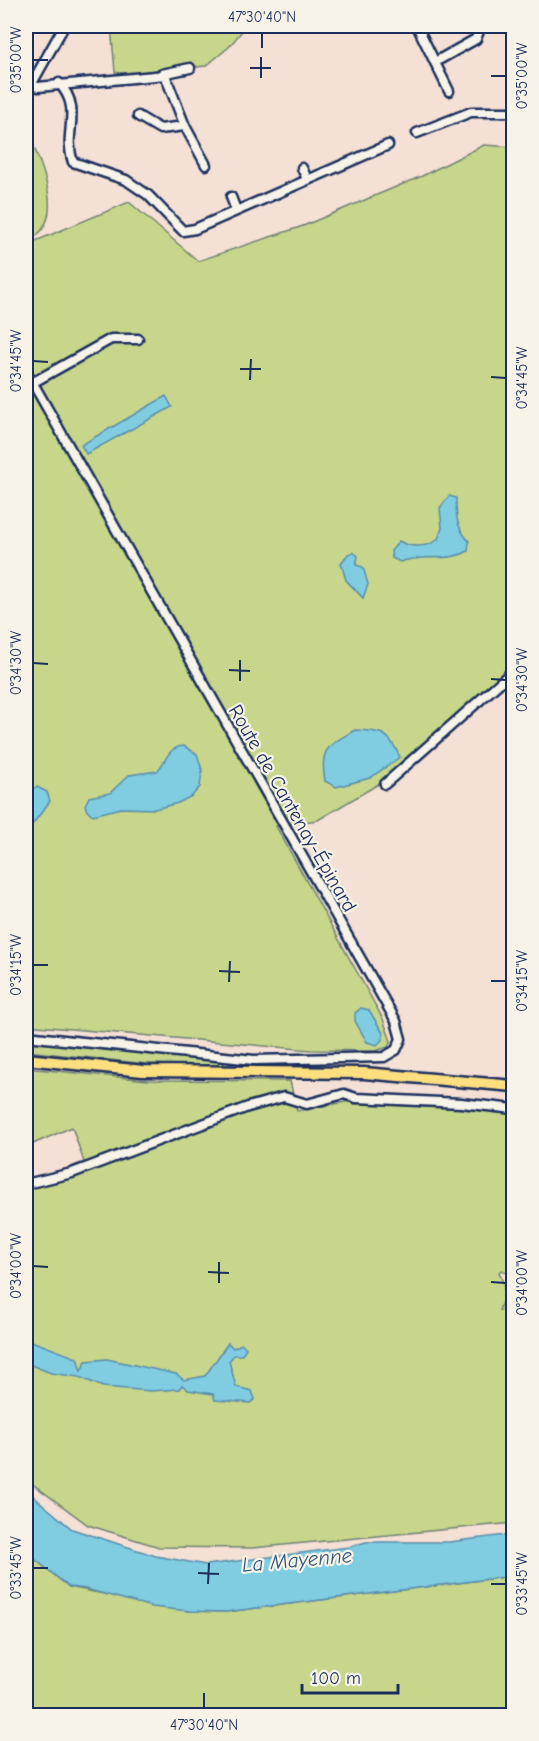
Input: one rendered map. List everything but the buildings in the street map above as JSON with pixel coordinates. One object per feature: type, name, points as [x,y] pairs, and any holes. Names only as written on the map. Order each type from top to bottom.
[{"type":"main road","points":[[26,1059],[143,1071],[374,1074],[513,1086]]},
{"type":"street","points":[[28,88],[64,26]]},
{"type":"street","points":[[417,26],[449,91]]},
{"type":"street","points":[[435,62],[476,39],[480,35],[482,26]]},
{"type":"street","points":[[28,88],[162,74],[190,68]]},
{"type":"street","points":[[162,74],[168,78],[185,126],[206,165]]},
{"type":"street","points":[[59,83],[72,103],[69,150],[73,162],[126,180],[148,195],[183,231],[388,145]]},
{"type":"street","points":[[417,133],[471,112],[513,112]]},
{"type":"street","points":[[138,116],[160,129],[185,126]]},
{"type":"street","points":[[302,168],[307,179]]},
{"type":"street","points":[[231,197],[236,210]]},
{"type":"street","points":[[32,383],[111,339],[138,339]]},
{"type":"street","name":"Route de Cantenay-Épinard","points":[[26,370],[396,1021],[400,1030],[400,1043],[396,1050],[384,1057],[254,1060],[26,1036]]},
{"type":"street","points":[[385,784],[513,670]]},
{"type":"street","points":[[26,1184],[72,1173],[248,1107],[284,1097],[307,1104],[344,1094],[356,1098],[461,1103],[513,1109]]},
{"type":"green space","points":[[111,26],[246,26],[229,47],[206,66],[123,74],[115,72]]},
{"type":"green space","points":[[26,127],[48,189],[49,206],[47,220],[40,233],[26,242]]},
{"type":"green space","points":[[484,145],[513,147],[513,666],[399,772],[318,820],[276,826],[383,1019],[391,1041],[388,1047],[375,1051],[311,1050],[26,1025],[26,245],[129,202],[198,261],[303,226],[422,176]]},
{"type":"green space","points":[[26,1040],[224,1061],[223,1067],[148,1064],[26,1051]]},
{"type":"green space","points":[[26,1068],[148,1080],[290,1081],[297,1111],[351,1101],[355,1104],[414,1101],[513,1111],[513,1277],[502,1270],[499,1272],[504,1291],[499,1310],[513,1311],[513,1523],[252,1548],[159,1547],[88,1525],[26,1479],[26,1186],[67,1175],[66,1169],[84,1162],[72,1127],[26,1147]]},
{"type":"green space","points":[[26,1552],[69,1587],[189,1611],[226,1612],[513,1576],[513,1715],[26,1715]]},
{"type":"water","points":[[166,396],[172,407],[86,454],[81,445]]},
{"type":"water","points":[[449,496],[456,498],[461,531],[469,541],[468,551],[452,557],[417,558],[400,562],[392,558],[391,551],[399,541],[419,546],[438,539],[442,528],[440,508]]},
{"type":"water","points":[[353,552],[358,556],[356,565],[363,567],[368,584],[363,598],[346,580],[341,563],[348,554]]},
{"type":"water","points":[[355,730],[384,734],[392,742],[400,757],[370,778],[336,787],[325,781],[323,761],[325,755],[332,744]]},
{"type":"water","points":[[184,746],[197,754],[202,770],[200,787],[192,796],[178,803],[155,809],[121,808],[93,815],[87,811],[85,805],[89,797],[110,793],[129,775],[157,771],[174,749]]},
{"type":"water","points":[[37,787],[47,792],[50,801],[26,833],[26,790]]},
{"type":"water","points":[[361,1008],[369,1010],[383,1033],[382,1040],[377,1045],[367,1042],[355,1021],[355,1013]]},
{"type":"water","points":[[26,1339],[77,1358],[81,1371],[86,1361],[107,1359],[176,1374],[184,1380],[205,1376],[228,1343],[233,1348],[242,1344],[246,1348],[242,1355],[234,1355],[229,1361],[236,1387],[252,1391],[255,1399],[250,1403],[215,1400],[213,1394],[188,1390],[182,1385],[179,1389],[151,1391],[103,1387],[79,1377],[51,1373],[26,1363]]},
{"type":"water","name":"La Mayenne","points":[[26,1490],[72,1529],[156,1556],[206,1565],[349,1547],[366,1542],[449,1542],[513,1534],[513,1576],[226,1612],[152,1607],[86,1589],[69,1587],[26,1552]]}]
